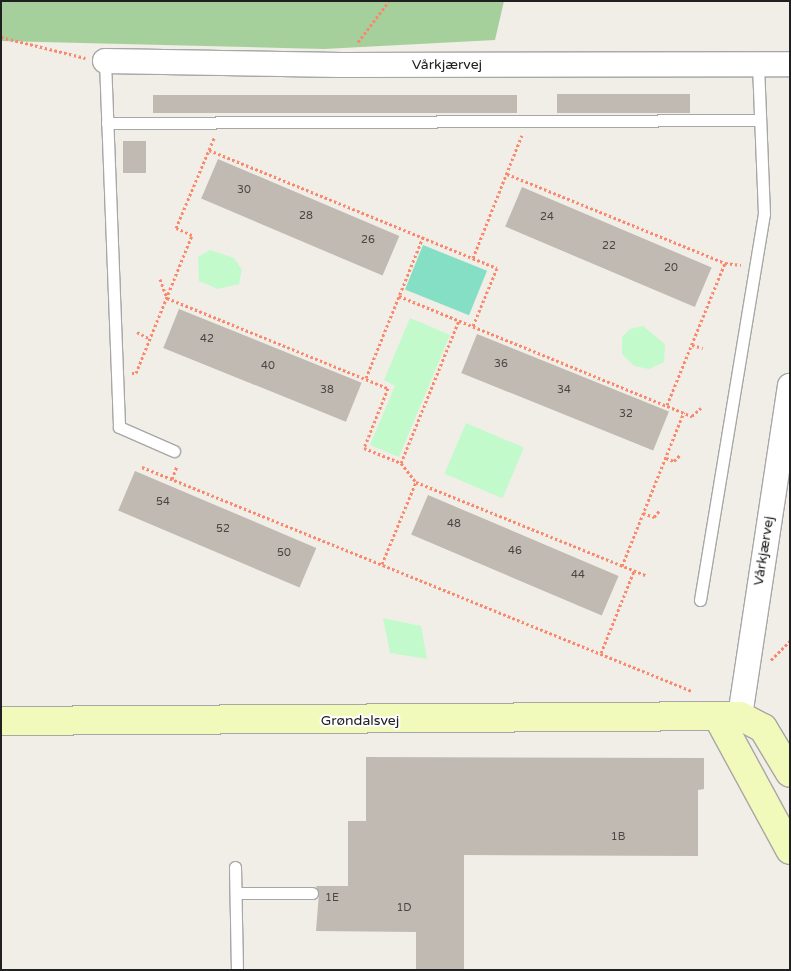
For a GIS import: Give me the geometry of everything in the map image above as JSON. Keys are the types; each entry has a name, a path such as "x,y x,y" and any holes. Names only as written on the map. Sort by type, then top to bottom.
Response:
{"street":[{"name":"Vårkjærvej","path":"105,61 340,65 790,64"},
{"name":"Vårkjærvej","path":"730,718 790,386"},
{"name":"Grøndalsvej","path":"1,721 730,718 763,728 790,773"},
{"path":"730,718 790,850"}],"lane":[{"path":"105,61 119,426 174,451"},
{"path":"700,600 758,267 764,214 758,63"},
{"path":"107,123 759,120"},
{"path":"235,867 237,970"},
{"path":"236,892 312,893"}],"path":[{"path":"340,65 390,1"},
{"path":"1,37 55,53 105,61"},
{"path":"473,258 528,121"},
{"path":"116,372 136,374 192,235 176,228 220,122"},
{"path":"209,150 497,268 473,326"},
{"path":"507,174 725,263 758,267"},
{"path":"366,378 423,237"},
{"path":"667,405 725,263"},
{"path":"160,279 167,298 388,388 364,448 401,463 416,482 647,576"},
{"path":"399,296 692,416 700,408"},
{"path":"401,463 459,320"},
{"path":"137,332 150,338"},
{"path":"692,345 703,348"},
{"path":"622,566 684,412"},
{"path":"666,458 674,461 680,455"},
{"path":"142,467 694,692"},
{"path":"382,564 416,482"},
{"path":"643,513 654,516 659,511"},
{"path":"601,653 634,571"},
{"path":"766,666 790,641"}],"green space":[{"path":"1,1 504,1 495,40 324,49 1,41"},
{"path":"423,245 487,271 469,315 405,290"},
{"path":"210,250 234,258 242,270 239,284 218,289 199,281 198,257"},
{"path":"410,318 450,335 399,457 370,445 395,386 384,380"},
{"path":"643,326 665,344 664,362 649,369 634,366 622,354 622,337 630,329"},
{"path":"466,423 524,448 503,498 445,474"},
{"path":"383,618 421,626 427,659 390,653"}],"building":[{"path":"557,94 690,94 690,113 557,113"},
{"path":"153,95 517,95 517,113 153,113"},
{"path":"123,141 146,141 146,173 123,173"},
{"path":"218,159 399,236 383,276 201,199"},
{"path":"522,187 712,267 695,307 505,227"},
{"path":"179,309 362,383 346,422 163,348"},
{"path":"477,334 669,412 653,450 461,373"},
{"path":"135,471 316,548 300,588 118,511"},
{"path":"428,495 619,576 602,615 411,535"},
{"path":"366,757 704,758 704,789 698,790 698,856 464,855 464,970 416,970 416,932 316,931 319,893 316,886 348,886 348,821 366,821"}]}
